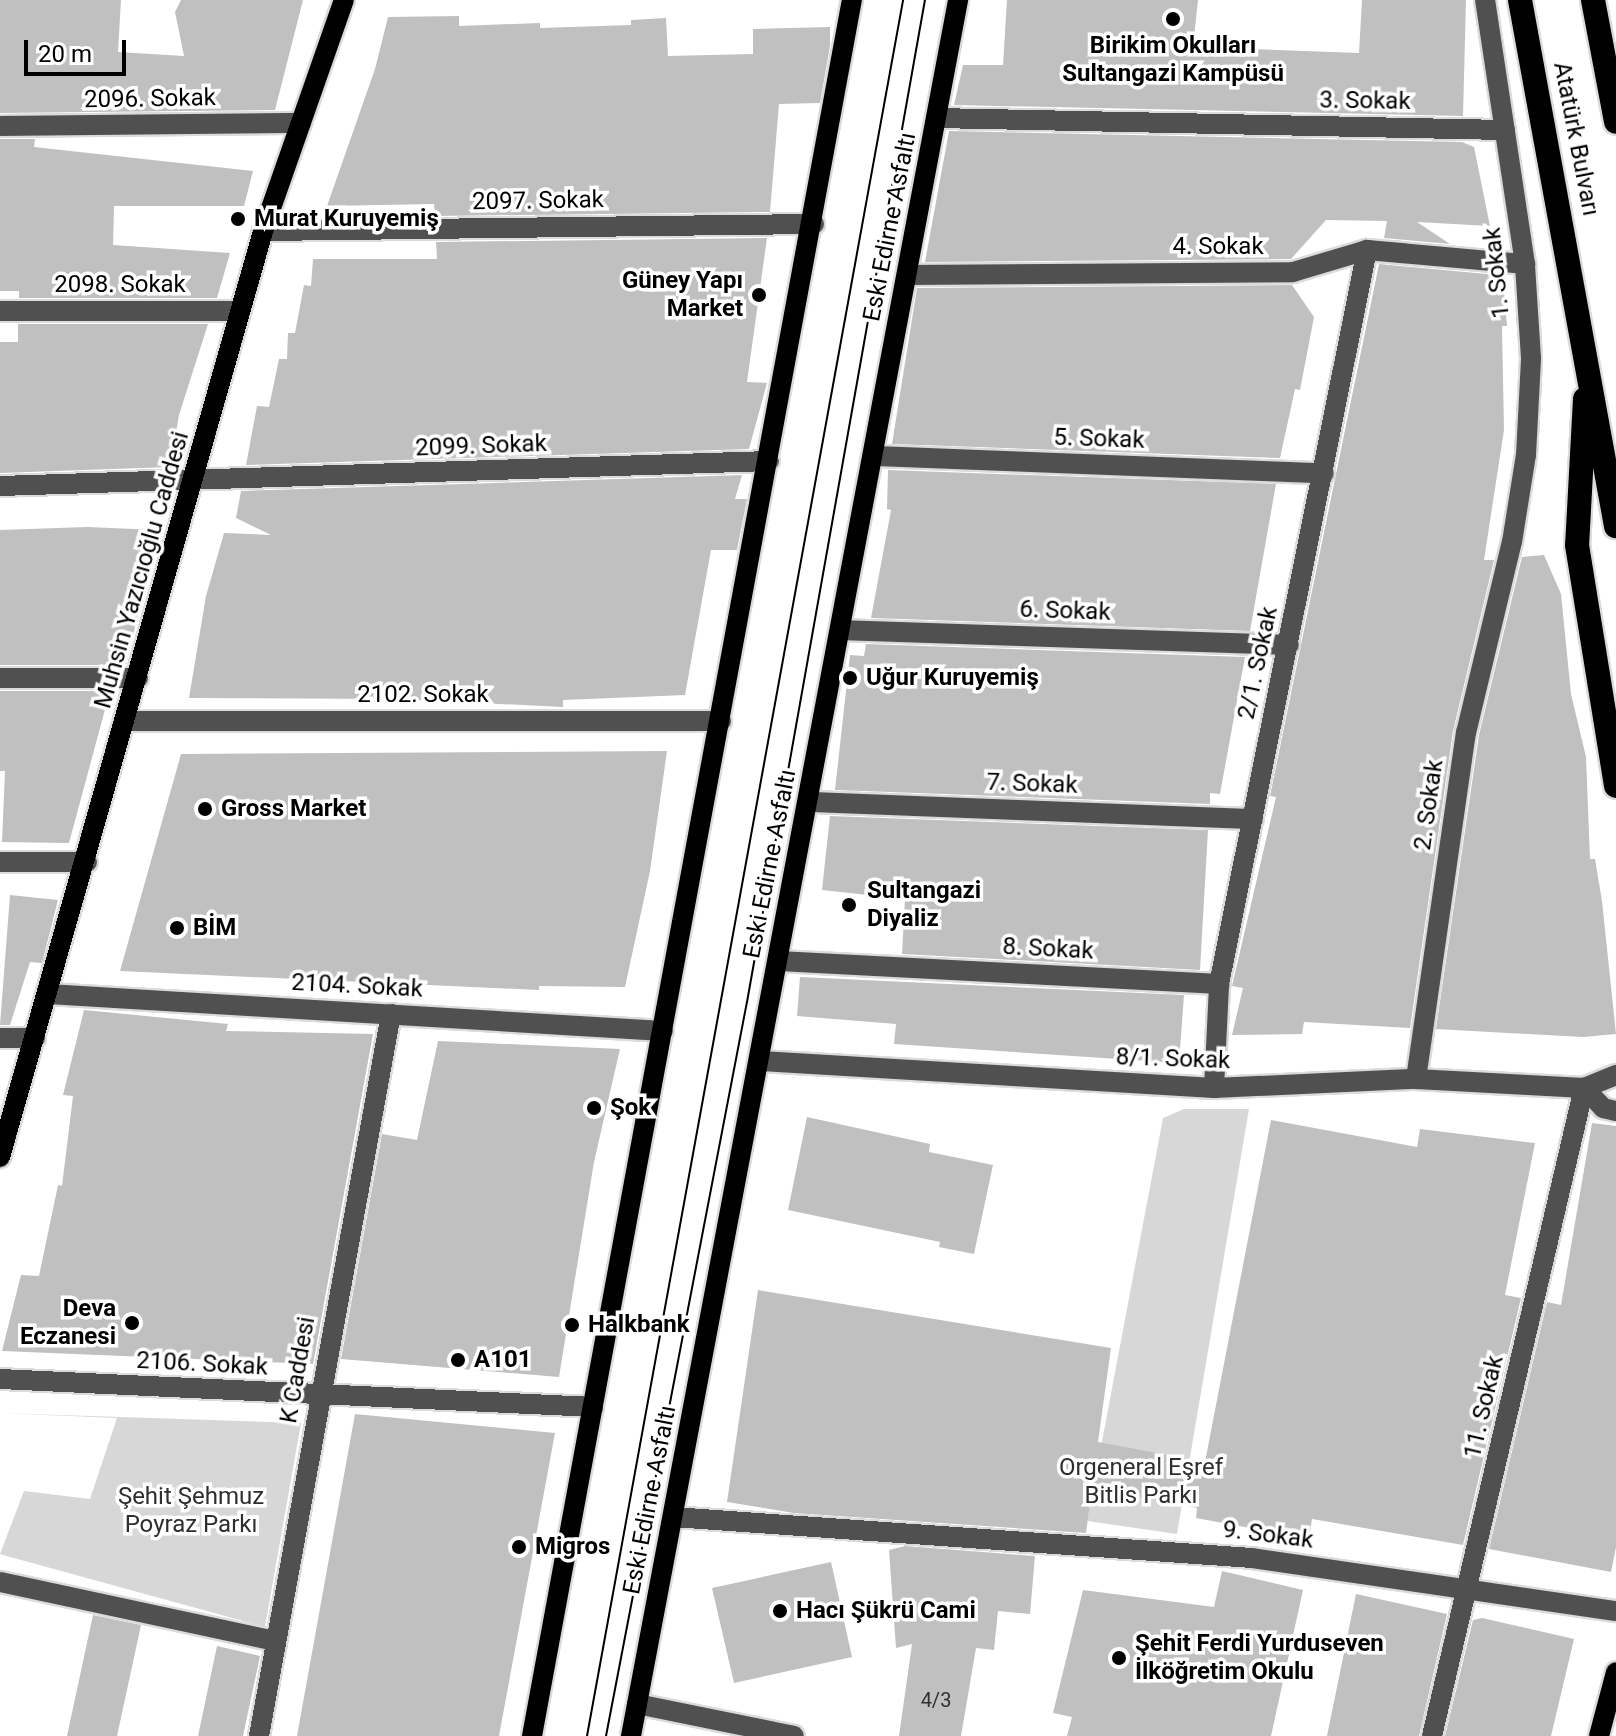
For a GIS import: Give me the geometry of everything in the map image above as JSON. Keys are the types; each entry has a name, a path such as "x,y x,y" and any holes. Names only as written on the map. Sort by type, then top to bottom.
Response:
{"highway":[{"name":"Atatürk Bulvarı","path":"1520,0 1616,526"},
{"name":"Atatürk Bulvarı","path":"1593,0 1616,122"},
{"path":"1588,365 1577,545 1616,786"}],"main road":[{"name":"Muhsin Yazıcıoğlu Caddesi","path":"0,1157 87,862 263,231 344,0"},
{"path":"532,1736 814,224 852,0"},
{"name":"Eski Edirne Asfaltı","path":"631,1736 761,1061 958,0"},
{"path":"1599,1736 1616,1672"}],"street":[{"name":"1. Sokak","path":"1485,0 1525,264 1530,386 1526,455 1512,542"},
{"name":"3. Sokak","path":"936,118 1505,130"},
{"name":"2096. Sokak","path":"0,126 301,123"},
{"name":"2097. Sokak","path":"263,231 814,224"},
{"name":"4. Sokak","path":"907,275 1293,272 1367,250 1525,264"},
{"name":"2/1. Sokak","path":"1214,1088 1219,984 1367,250"},
{"name":"2098. Sokak","path":"0,311 240,311"},
{"name":"5. Sokak","path":"873,456 1324,473"},
{"name":"2099. Sokak","path":"0,486 194,483 769,461"},
{"name":"2. Sokak","path":"1416,1079 1466,733 1512,542"},
{"name":"6. Sokak","path":"841,630 1289,645"},
{"path":"0,678 138,678"},
{"name":"2102. Sokak","path":"126,721 721,721"},
{"name":"7. Sokak","path":"809,802 1253,819"},
{"path":"0,862 87,862"},
{"name":"8. Sokak","path":"779,961 1219,984"},
{"name":"2104. Sokak","path":"48,994 663,1031"},
{"name":"K Caddesi","path":"259,1736 391,1014"},
{"path":"0,1038 35,1038"},
{"name":"8/1. Sokak","path":"761,1061 1214,1088 1416,1079 1584,1088 1616,1075"},
{"path":"1584,1088 1603,1108 1616,1111"},
{"name":"11. Sokak","path":"1432,1736 1469,1589 1584,1088"},
{"name":"2106. Sokak","path":"0,1379 319,1397 593,1407"},
{"name":"9. Sokak","path":"673,1517 1066,1547 1182,1551 1616,1611"},
{"path":"0,1582 276,1641"},
{"path":"637,1704 794,1736"}],"green space":[{"name":"Orgeneral Eşref Bitlis Parkı","path":"1184,1109 1249,1109 1177,1534 1087,1521 1163,1118"},
{"name":"Şehit Şehmuz Poyraz Parkı","path":"0,1413 301,1423 265,1627 0,1554 24,1491 90,1499 117,1418"}],"building":[{"path":"0,0 121,0 118,52 184,56 175,12 181,0 303,0 275,110 0,113"},
{"path":"1007,0 1198,0 1193,47 1359,53 1362,0 1466,0 1463,116 954,105 963,65 1003,65"},
{"path":"459,16 459,26 540,23 540,28 631,25 631,20 666,18 668,56 753,54 753,29 830,27 830,46 820,103 779,104 770,212 435,216 434,204 327,206 375,69 388,17"},
{"path":"949,131 1462,142 1474,147 1490,226 1417,222 1450,244 1384,238 1387,221 1326,220 1291,259 925,262"},
{"path":"0,139 35,139 34,147 253,171 244,206 114,206 113,245 230,253 217,298 19,298 19,291 0,291"},
{"path":"767,238 747,382 767,383 749,449 246,465 257,406 269,407 279,359 287,359 288,333 295,333 304,285 311,286 313,259 437,259 436,242"},
{"path":"1379,264 1497,275 1503,279 1507,326 1502,326 1504,430 1484,560 1494,560 1453,731 1410,1028 1304,1022 1302,1034 1232,1035 1243,988 1232,986 1276,797 1270,796"},
{"path":"1292,285 1314,317 1300,390 1295,389 1280,458 892,444 917,288"},
{"path":"18,324 208,324 179,415 170,467 0,473 0,342 18,342"},
{"path":"888,470 1276,484 1250,631 871,618 891,510 887,509"},
{"path":"742,475 735,499 747,499 737,550 711,550 685,695 563,700 563,707 396,699 189,698 206,596 224,533 271,535 236,518 241,491"},
{"path":"87,527 158,530 126,665 0,665 0,530"},
{"path":"1544,555 1561,594 1571,694 1586,757 1590,859 1595,859 1602,901 1616,1034 1583,1037 1436,1029 1479,735 1522,557"},
{"path":"866,644 1245,657 1220,794 1210,793 1210,804 835,790 850,655 864,656"},
{"path":"0,691 110,691 69,843 2,842 5,771 0,771"},
{"path":"667,751 650,871 625,987 539,986 539,990 120,971 181,754"},
{"path":"830,816 1208,830 1200,970 902,954 905,899 822,890"},
{"path":"10,895 58,900 42,963 30,962 10,1025 0,1025"},
{"path":"800,977 1184,995 1179,1063 894,1044 896,1024 797,1016"},
{"path":"84,1010 228,1024 226,1031 373,1034 313,1364 2,1351 21,1275 39,1276 58,1185 62,1186 73,1096 63,1095"},
{"path":"438,1041 620,1049 594,1162 559,1377 341,1359 382,1134 417,1140"},
{"path":"807,1117 930,1144 929,1152 993,1165 974,1254 939,1247 940,1242 788,1210"},
{"path":"1271,1120 1417,1147 1420,1129 1535,1143 1505,1295 1521,1298 1463,1545 1312,1519 1309,1539 1196,1518 1197,1508 1092,1488 1086,1533 794,1513 727,1502 758,1290 1111,1348 1098,1442 1205,1462"},
{"path":"1592,1123 1616,1126 1616,1547 1611,1572 1489,1549 1547,1302 1561,1305"},
{"path":"355,1414 555,1433 499,1736 297,1736"},
{"path":"905,1546 1035,1556 1030,1614 998,1611 994,1650 976,1648 961,1736 899,1736 912,1644 896,1648 889,1550"},
{"name":"Hacı Şükrü Cami","path":"831,1562 852,1657 734,1683 712,1588"},
{"path":"1222,1571 1303,1590 1271,1736 1067,1736 1072,1717 1053,1713 1083,1590 1214,1607"},
{"path":"1356,1594 1447,1614 1419,1736 1327,1736"},
{"path":"93,1615 141,1625 117,1736 67,1736"},
{"path":"1482,1618 1574,1639 1551,1736 1445,1736 1473,1620"},
{"path":"217,1646 260,1656 243,1736 198,1736"}],"tram line":[{"path":"587,1736 903,0"},
{"path":"606,1736 747,1002 925,0"}],"place":[{"name":"Birikim Okulları Sultangazi Kampüsü","path":"1173,19"},
{"name":"Murat Kuruyemiş","path":"238,219"},
{"name":"Güney Yapı Market","path":"759,295"},
{"name":"Uğur Kuruyemiş","path":"850,678"},
{"name":"Gross Market","path":"205,809"},
{"name":"Sultangazi Diyaliz","path":"849,905"},
{"name":"BİM","path":"177,928"},
{"name":"Şok","path":"594,1108"},
{"name":"Deva Eczanesi","path":"132,1323"},
{"name":"Halkbank","path":"572,1325"},
{"name":"A101","path":"458,1360"},
{"name":"Migros","path":"519,1547"},
{"name":"Hacı Şükrü Cami","path":"780,1611"},
{"name":"Şehit Ferdi Yurduseven İlköğretim Okulu","path":"1119,1658"}]}
